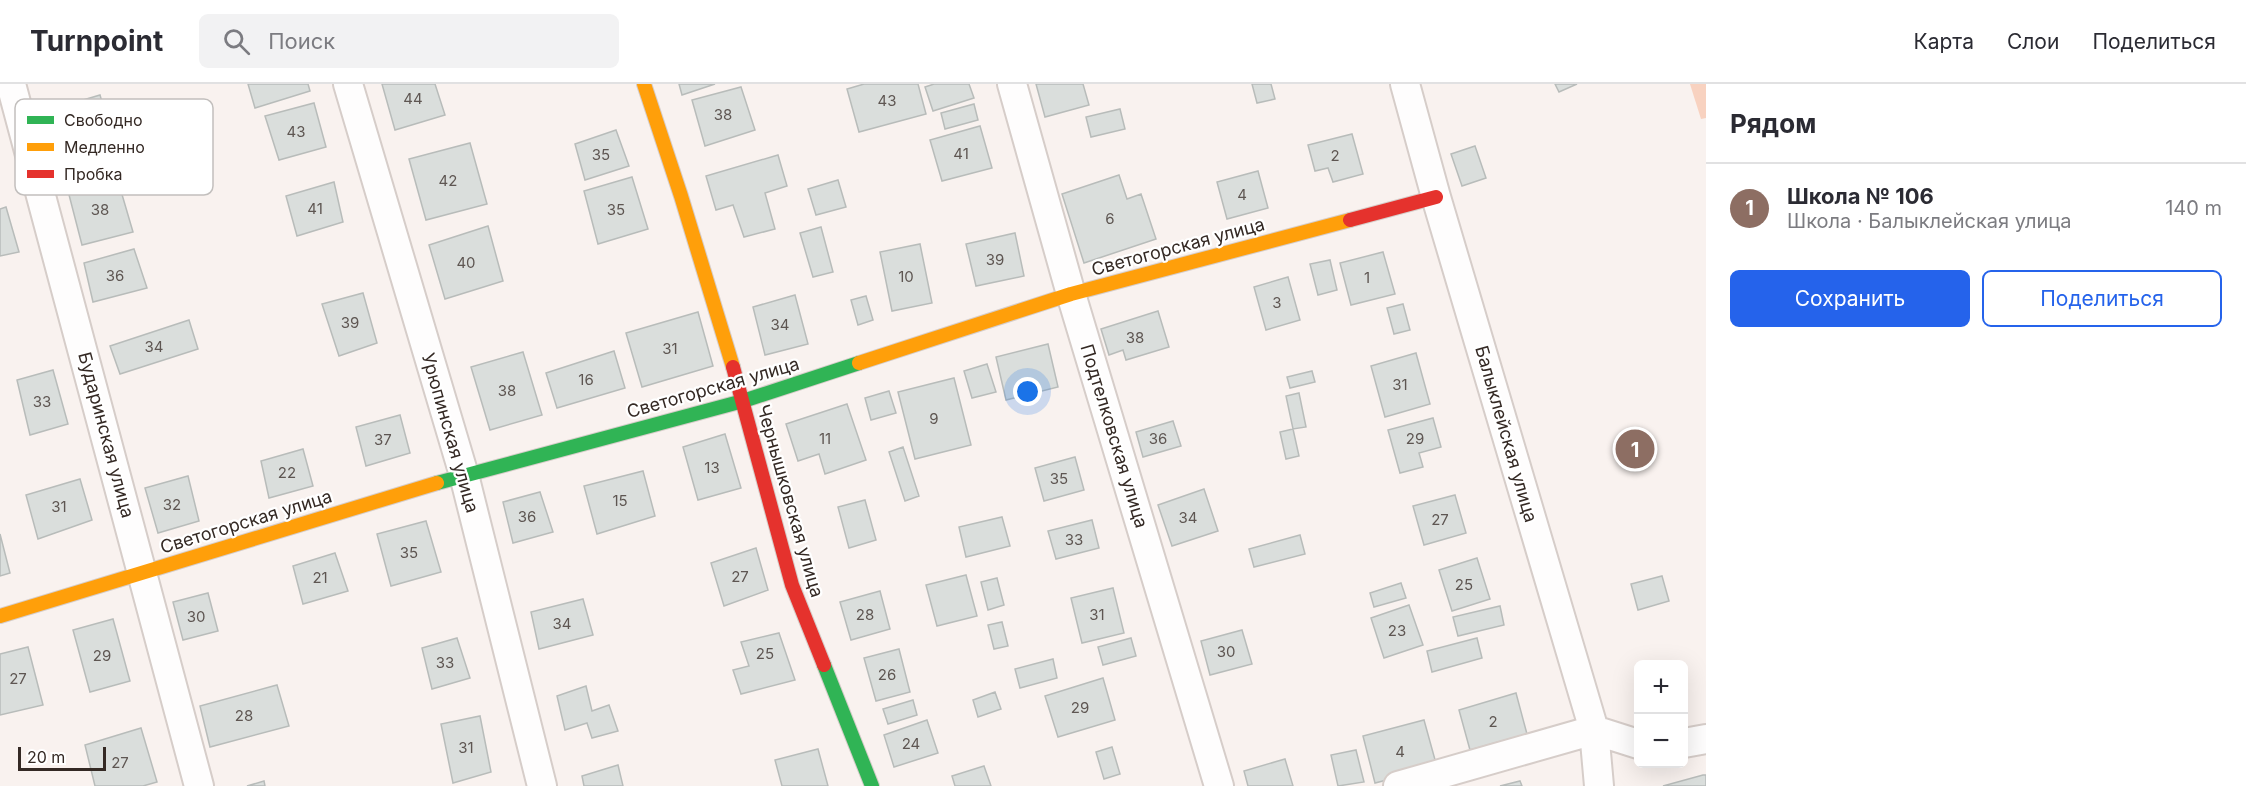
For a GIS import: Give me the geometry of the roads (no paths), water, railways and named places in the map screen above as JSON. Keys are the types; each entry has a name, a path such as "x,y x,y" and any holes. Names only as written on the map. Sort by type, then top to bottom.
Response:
{"street":[{"name":"Бударинская улица","path":"11,84 15,99"},
{"name":"Урюпинская улица","path":"348,84 464,475 542,786"},
{"name":"Чернышковская улица","path":"644,84 681,196 743,401 792,585 872,786"},
{"name":"Подтелковская улица","path":"1012,84 1071,294 1219,786"},
{"name":"Балыклейская улица","path":"1406,84 1436,197 1594,730 1599,786"},
{"name":"Бударинская улица","path":"41,195 199,786"},
{"name":"Светогорская улица","path":"0,616 464,475 743,401 1071,294 1436,197"},
{"path":"1398,786 1594,730 1634,743"},
{"path":"1688,742 1706,739"}],"place":[{"name":"Школа № 106","path":"1635,449"}]}
